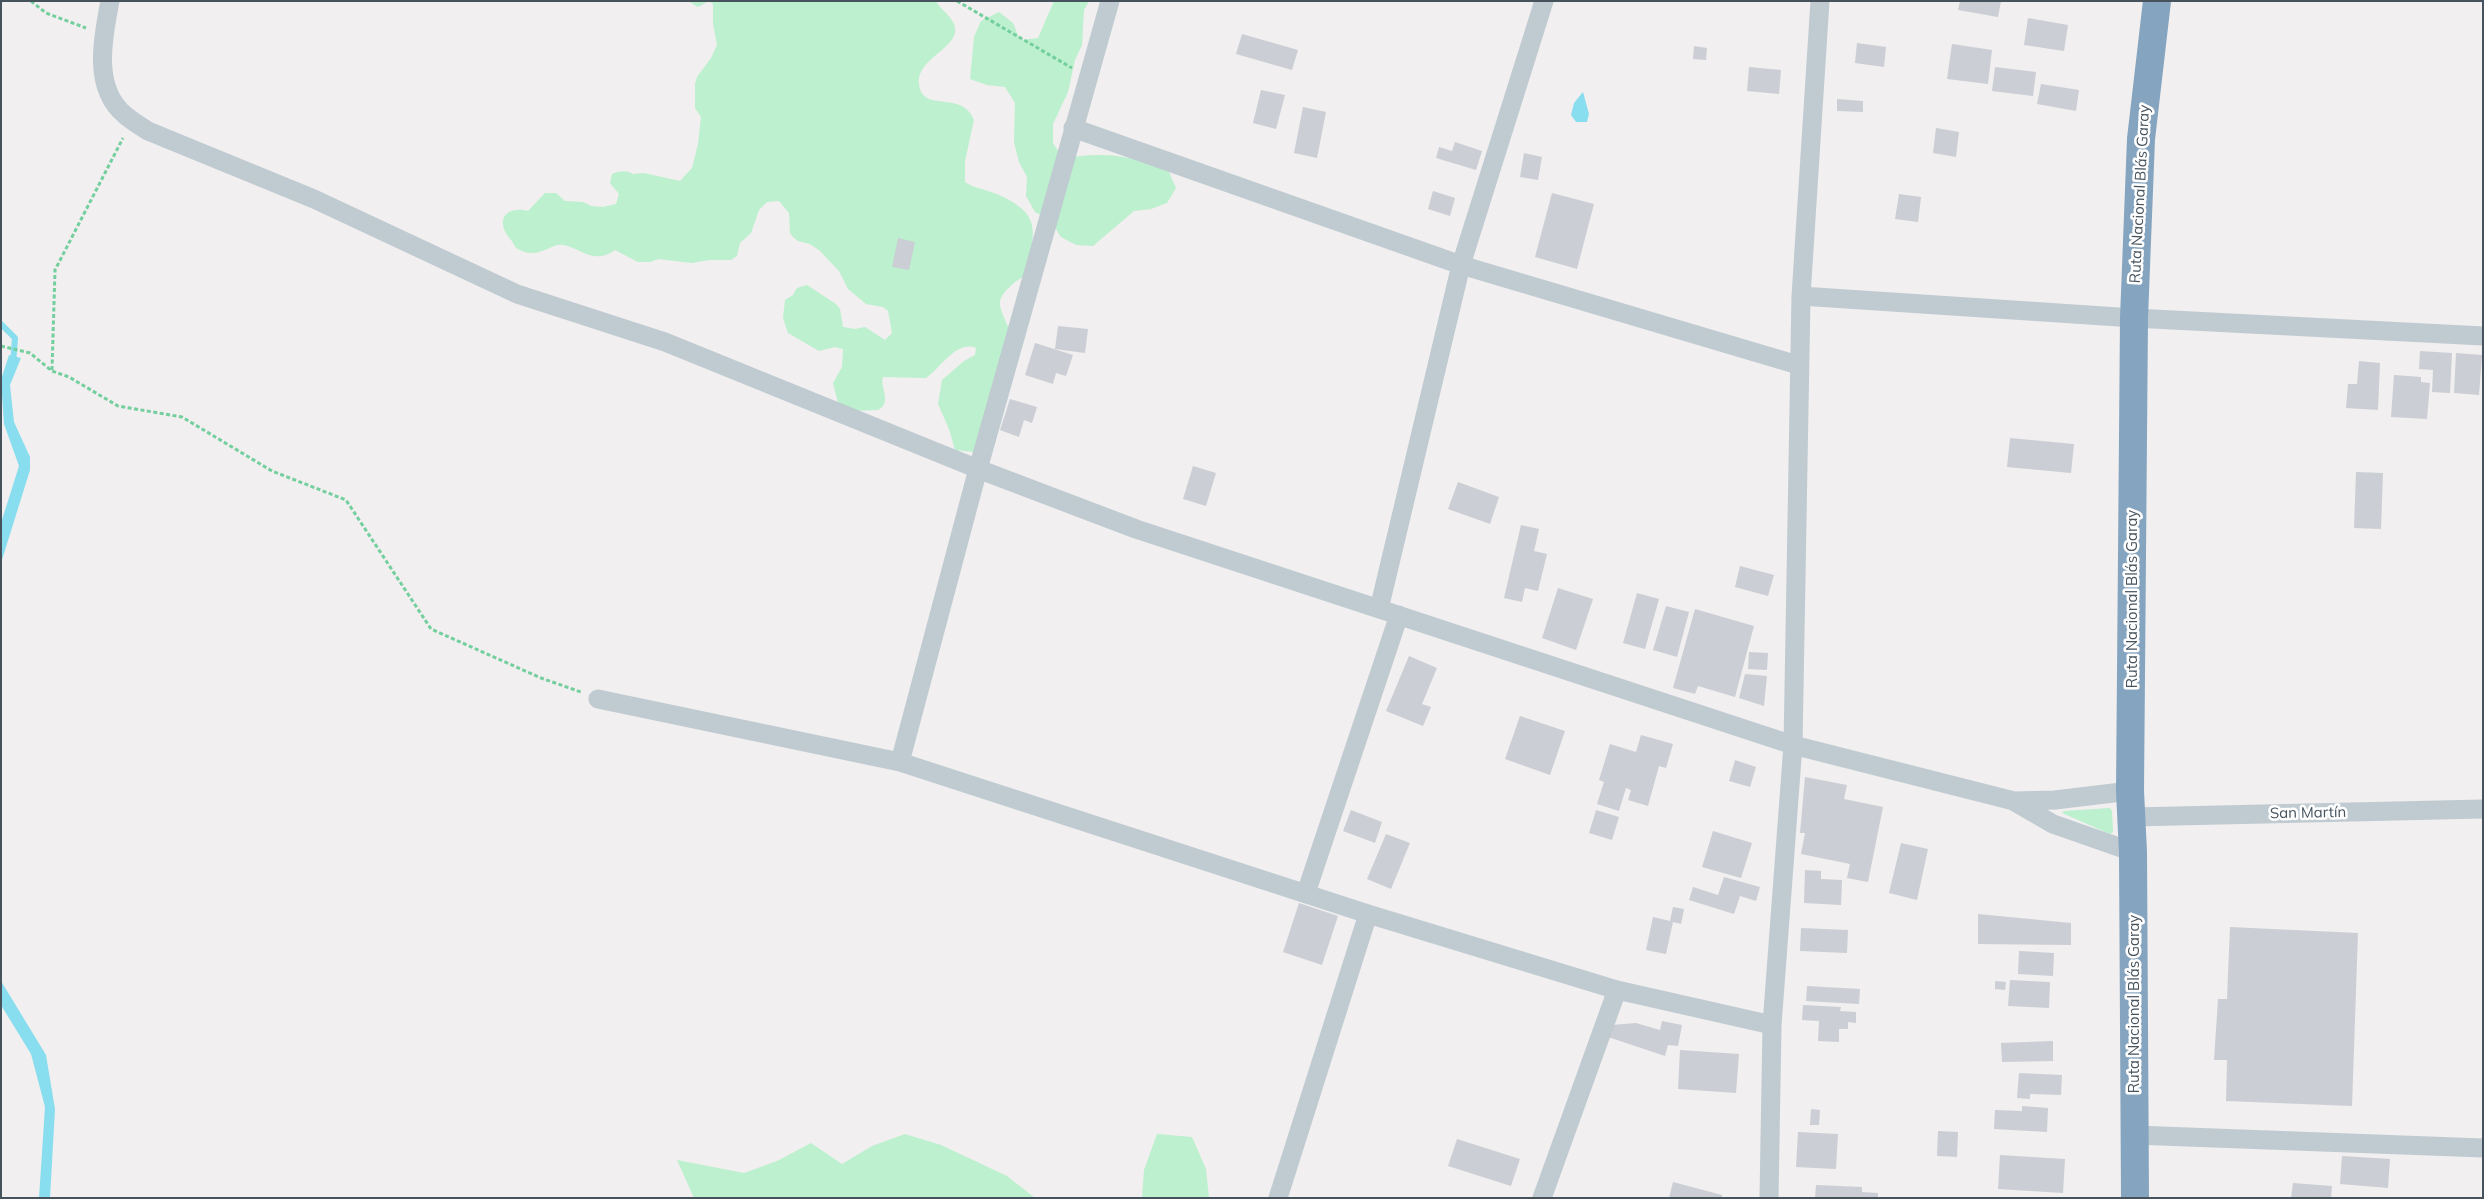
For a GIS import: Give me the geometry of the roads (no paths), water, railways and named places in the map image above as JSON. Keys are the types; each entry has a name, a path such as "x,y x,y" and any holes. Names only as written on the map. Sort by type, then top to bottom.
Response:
{"highway":[{"name":"Ruta Nacional Blás Garay","path":"2135,1198 2133,852 2131,804 2134,318 2141,139 2157,1"}],"street":[{"path":"110,1 103,34 102,66 107,90 123,114 148,131 314,199 517,294 665,342 978,469 1136,529 1793,746 2014,801 2053,824 2133,852"},
{"path":"900,762 978,469 1110,1"},
{"path":"1379,609 1461,265 1544,1"},
{"path":"1769,1198 1772,1025 1793,746 1798,366 1820,1"},
{"path":"1073,128 1461,265 1798,366"},
{"path":"1801,296 2134,318 2483,336"},
{"path":"1306,893 1399,615"},
{"path":"598,699 900,762 1368,914 1617,990 1772,1025"},
{"name":"San Martín","path":"2014,801 2055,800 2131,804 2483,809"},
{"path":"1278,1198 1368,914"},
{"path":"1542,1198 1617,990"},
{"path":"2134,1135 2483,1148"}],"water":[{"path":"1583,92 1589,114 1587,122 1576,122 1571,115 1574,103"},
{"path":"9,355 21,358 10,385 14,422 30,457 30,470 1,563 1,523 19,466 4,424 1,380"},
{"path":"1,981 46,1055 55,1109 50,1198 39,1198 45,1107 31,1054 1,1005"}],"waterway":[{"path":"1,324 15,338 13,364"}]}
